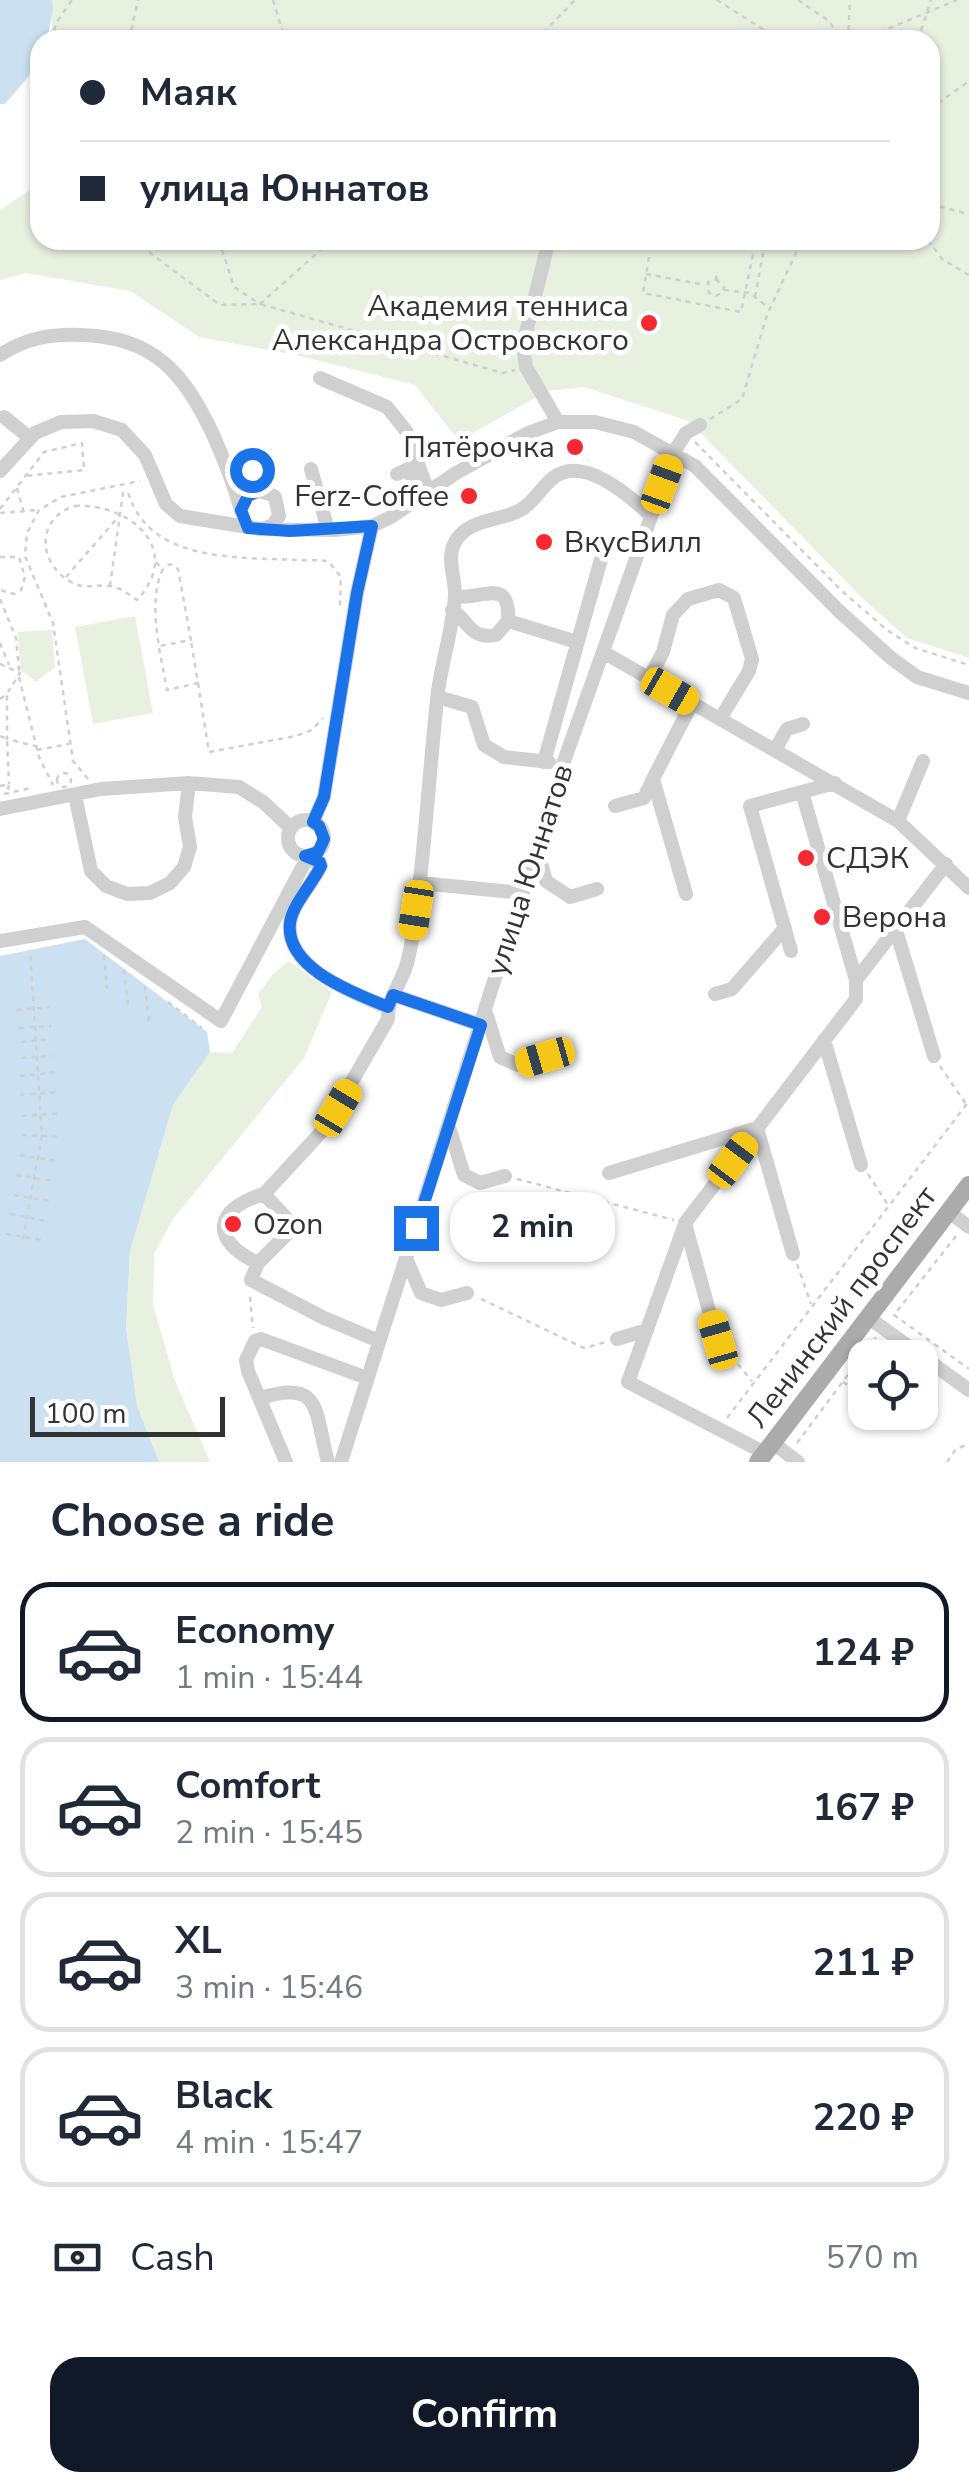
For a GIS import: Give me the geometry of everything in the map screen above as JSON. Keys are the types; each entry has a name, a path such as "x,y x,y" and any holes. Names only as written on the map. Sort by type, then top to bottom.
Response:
{"main road":[{"name":"Ленинский проспект","path":"766,1453 876,1323 969,1186"}],"street":[{"path":"547,250 523,345 526,368 558,422"},
{"path":"0,354 44,334 97,335 133,342 172,366 199,403 241,510 254,528"},
{"path":"0,470 30,438 60,422 93,421 122,430 144,455 166,504 180,516 254,528 328,530 372,526 392,517 414,484 419,458 407,432 387,407 320,378"},
{"path":"4,416 30,438"},
{"path":"414,484 558,422 595,422 634,432 695,466 839,612 891,658 917,677 969,693"},
{"name":"улица Юннатов","path":"341,1462 563,764 674,452 693,429"},
{"path":"311,469 328,530"},
{"path":"252,470 258,491"},
{"path":"258,1264 237,1253 225,1240 223,1228 227,1217 239,1205 264,1194 326,1128 388,1019 390,1001 407,964 420,884 438,698 454,603 450,554 460,534 480,522 531,505 560,473 582,473 622,487 651,516"},
{"path":"234,486 243,492 258,491 275,497 280,510 273,525 254,528"},
{"path":"241,510 248,496 258,491"},
{"path":"313,822 324,797 357,593 372,526"},
{"path":"544,762 603,552"},
{"path":"648,679 663,652 673,616 688,599 718,590 734,598 752,659 720,719"},
{"path":"491,592 498,594 507,604 508,621 496,635 482,636 470,631 454,603 491,592"},
{"path":"508,621 577,642"},
{"path":"603,652 898,821 969,888"},
{"path":"438,698 472,707 484,745 504,757 563,764"},
{"path":"615,806 644,798 692,703"},
{"path":"776,750 787,729 803,724"},
{"path":"898,821 923,761"},
{"path":"653,778 686,894"},
{"path":"0,810 71,793 190,783 239,787 292,828"},
{"path":"71,793 84,827 85,854 91,871 106,886 127,894 150,894 170,883 184,866 190,847 184,817 190,783"},
{"path":"791,950 750,806 835,783"},
{"path":"793,1458 766,1453 628,1382 685,1223 856,999 856,980 802,792"},
{"path":"0,941 86,928 220,1021 307,858 322,846 323,832 313,822 299,821 292,828 289,845 298,855 307,858 320,862 321,866 290,920 292,941 302,959 337,985 390,1001 483,1018 500,1057 518,1065 545,1057"},
{"path":"536,849 546,881 570,897 597,889"},
{"path":"856,980 946,864"},
{"path":"420,884 522,893"},
{"path":"896,927 934,1056"},
{"path":"715,994 732,989 785,928"},
{"path":"824,1040 861,1164"},
{"path":"449,1126 464,1175 480,1183 505,1176"},
{"path":"609,1173 757,1128"},
{"path":"757,1128 792,1254"},
{"path":"264,1194 288,1220 288,1232 258,1264 251,1280 379,1341"},
{"path":"949,1212 967,1226"},
{"path":"685,1223 718,1340"},
{"path":"406,1258 420,1293 440,1300 468,1292"},
{"path":"876,1323 969,1390"},
{"path":"617,1338 647,1330"},
{"path":"286,1462 246,1360 255,1341 261,1339 367,1378"},
{"path":"260,1398 287,1390 301,1391 311,1400 328,1462"}],"path":[{"path":"54,30 72,0"},
{"path":"130,30 138,0"},
{"path":"274,0 282,30"},
{"path":"546,30 574,0"},
{"path":"717,0 764,30"},
{"path":"798,0 829,21 835,30"},
{"path":"848,30 850,0"},
{"path":"921,30 931,0"},
{"path":"883,30 957,0"},
{"path":"940,101 969,81"},
{"path":"940,207 969,214"},
{"path":"146,250 220,306 260,304 503,373 526,368"},
{"path":"221,250 234,286 260,304"},
{"path":"260,304 321,250"},
{"path":"648,257 643,293 741,312 754,250"},
{"path":"755,297 766,250"},
{"path":"797,250 770,308 742,399 693,429 844,592 887,630 915,648 969,665"},
{"path":"935,250 942,259 969,275"},
{"path":"646,274 707,285 716,279 717,271"},
{"path":"716,279 724,290"},
{"path":"707,285 713,296 724,290"},
{"path":"724,290 755,297 770,308"},
{"path":"711,306 713,296"},
{"path":"0,511 17,487 26,476 50,448 82,443 84,470 26,476"},
{"path":"101,789 82,775 72,761 54,623 25,556 26,532 39,510 61,496 154,478"},
{"path":"17,487 23,511"},
{"path":"110,586 122,493 128,492 142,522 187,550 329,562 340,578 340,612"},
{"path":"75,506 120,514 146,532 154,562 152,577 137,600 110,586 76,585 56,572 46,551 45,534 52,519 75,506"},
{"path":"0,511 39,510"},
{"path":"65,578 120,514"},
{"path":"0,557 19,558 25,577 21,590 14,594 0,590"},
{"path":"154,562 163,568"},
{"path":"198,684 167,690 156,604 163,568 170,564 178,569 191,640 209,752 296,736 312,730 323,718"},
{"path":"0,598 16,638 19,677 37,748 61,793 71,793"},
{"path":"159,646 191,640"},
{"path":"0,643 9,666"},
{"path":"1,662 19,671"},
{"path":"0,700 19,677"},
{"path":"7,694 8,792"},
{"path":"0,736 37,748 70,744"},
{"path":"0,775 8,776"},
{"path":"0,786 9,784"},
{"path":"94,946 114,961"},
{"path":"24,1239 42,1135 30,950"},
{"path":"104,954 108,989"},
{"path":"128,1005 124,968 134,976"},
{"path":"149,1022 144,984 202,1028"},
{"path":"17,1010 50,1007"},
{"path":"19,1028 51,1026"},
{"path":"21,1042 51,1039"},
{"path":"21,1058 52,1056"},
{"path":"718,1429 968,1102 934,1056"},
{"path":"20,1076 57,1072"},
{"path":"20,1095 58,1092"},
{"path":"22,1116 60,1112"},
{"path":"22,1135 62,1136"},
{"path":"20,1154 56,1161"},
{"path":"861,1164 888,1206"},
{"path":"16,1174 53,1181"},
{"path":"505,1176 685,1223"},
{"path":"14,1195 49,1201"},
{"path":"10,1214 46,1221"},
{"path":"967,1226 894,1315 969,1369"},
{"path":"6,1234 43,1240"},
{"path":"792,1254 812,1306"},
{"path":"251,1280 249,1310 255,1341"},
{"path":"468,1292 584,1348 617,1338"},
{"path":"793,1458 876,1323"},
{"path":"718,1340 754,1382"},
{"path":"843,1382 848,1386"},
{"path":"947,1462 956,1449 969,1444"}],"green space":[{"path":"52,0 969,0 969,658 907,638 861,597 689,421 584,387 547,391 459,441 415,385 300,356 199,337 130,291 26,273 0,280 0,210 30,190 30,250 940,250 940,30 52,30"},
{"path":"135,616 153,713 93,724 75,627"},
{"path":"52,630 55,667 36,682 20,669 18,632"},
{"path":"289,961 332,992 304,1058 173,1219 154,1254 153,1305 175,1381 210,1462 159,1462 137,1405 126,1328 130,1251 173,1105 210,1052 232,1053 262,1007 258,994"}],"water":[{"path":"0,0 52,0 49,30 30,30 30,75 5,104 0,104"},
{"path":"85,939 207,1032 210,1052 173,1105 130,1251 126,1328 137,1405 159,1462 0,1462 0,956"}],"place":[{"name":"Академия тенниса Александра Островского","path":"649,323"},
{"name":"Пятёрочка","path":"575,447"},
{"name":"Ferz-Coffee","path":"469,496"},
{"name":"ВкусВилл","path":"544,542"},
{"name":"СДЭК","path":"806,858"},
{"name":"Верона","path":"822,917"},
{"name":"Ozon","path":"233,1224"}],"route":[{"path":"252,470 258,491 248,496 241,510 248,528 290,531 372,526 357,593 324,797 313,822 324,839 318,852 305,856 321,866 290,920 292,941 302,959 337,985 388,1007 393,995 481,1025 416,1228"}]}
